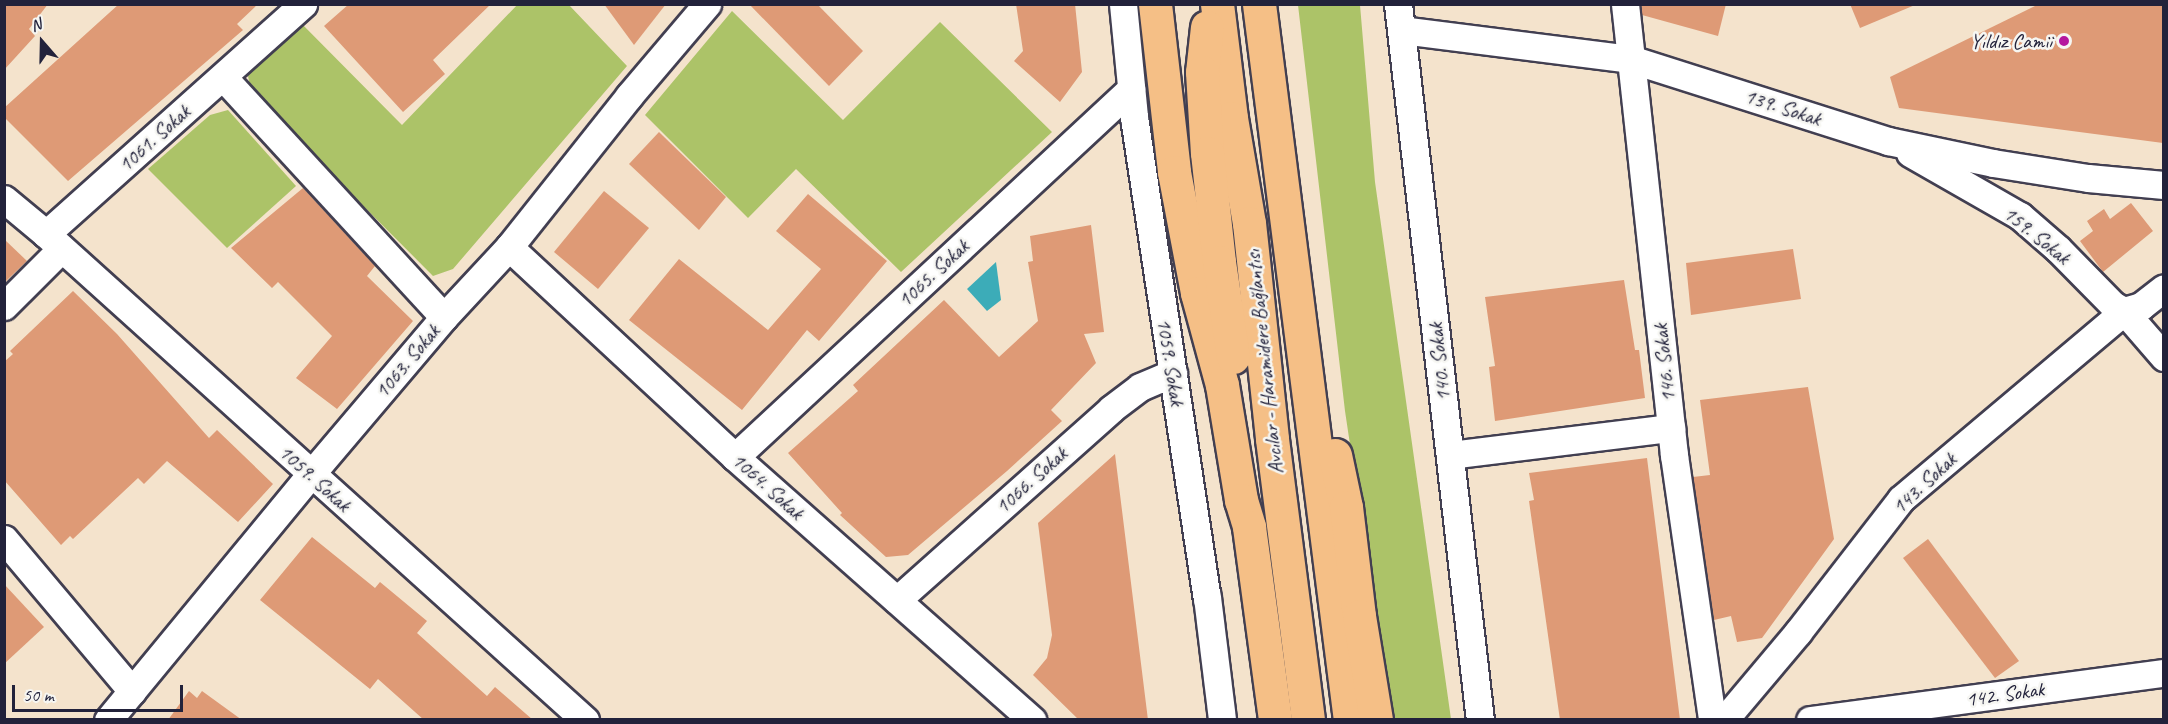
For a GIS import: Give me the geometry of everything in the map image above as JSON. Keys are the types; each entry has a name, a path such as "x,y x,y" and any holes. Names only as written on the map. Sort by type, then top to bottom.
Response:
{"highway":[{"path":"1155,4 1174,172 1197,293 1222,385 1241,500 1249,527 1275,720"},
{"path":"1211,4 1202,72 1207,153 1250,494 1249,527"},
{"name":"Avcılar - Haramidere Bağlantısı","path":"1217,4 1231,118 1249,223 1272,439 1308,720"},
{"name":"Avcılar - Haramidere Bağlantısı","path":"1259,4 1350,720"},
{"path":"1306,378 1323,412 1346,507 1359,616 1376,720"}],"street":[{"name":"1061. Sokak","path":"4,306 54,241 223,76 303,4"},
{"name":"1063. Sokak","path":"108,720 444,317 509,247 629,96 707,4"},
{"name":"1059. Sokak","path":"1123,4 1131,89 1207,597 1222,720"},
{"name":"146. Sokak","path":"1625,4 1671,428 1712,720"},
{"name":"139. Sokak","path":"1400,17 1630,59 1888,141 1993,163 2088,178 2163,185"},
{"name":"140. Sokak","path":"1400,17 1480,720"},
{"path":"223,76 444,317"},
{"name":"1065. Sokak","path":"735,457 1131,89"},
{"name":"159. Sokak","path":"1888,141 2020,216 2058,249 2113,305 2124,311 2163,357"},
{"path":"1985,196 1979,189 1979,178 1984,169 1993,163"},
{"path":"4,199 54,241"},
{"name":"1059. Sokak","path":"54,241 585,720"},
{"name":"1064. Sokak","path":"509,247 735,457 1032,720"},
{"name":"143. Sokak","path":"1724,720 1798,632 1902,499 2124,311 2140,306 2163,288"},
{"name":"1066. Sokak","path":"897,600 1111,409 1140,387 1173,373"},
{"path":"1450,455 1671,428"},
{"path":"4,539 132,691"},
{"name":"142. Sokak","path":"1810,720 2163,673"}],"green space":[{"path":"518,4 569,5 627,66 453,269 433,276 251,93 247,70 297,19 402,125"},
{"path":"1298,5 1360,5 1375,182 1451,719 1391,719 1345,411"},
{"path":"732,11 843,120 940,22 1052,132 901,272 796,169 748,218 645,115"},
{"path":"228,110 296,186 227,248 148,169 210,115"}],"water":[{"path":"996,262 1001,300 987,311 967,289"}],"building":[{"path":"4,4 48,4 29,29 35,36 4,70"},
{"path":"119,4 258,4 237,24 243,30 68,181 4,117 4,108"},
{"path":"349,4 491,4 433,60 445,74 403,112 324,26"},
{"path":"604,4 666,4 634,45"},
{"path":"749,4 817,4 863,51 829,86"},
{"path":"1016,4 1075,4 1082,72 1060,102 1014,61 1023,51"},
{"path":"1641,4 1726,4 1718,36 1642,15"},
{"path":"1850,4 1915,4 1915,5 1860,28"},
{"name":"Yıldız Camii","path":"2039,4 2163,4 2163,143 1899,108 1890,77"},
{"path":"659,132 726,197 699,230 629,164"},
{"path":"303,188 375,266 367,276 413,321 337,409 296,378 332,336 278,282 272,288 231,248"},
{"path":"604,191 649,228 598,289 554,252"},
{"path":"808,194 887,261 819,341 807,330 742,410 629,320 679,259 768,330 821,269 776,231"},
{"path":"2131,203 2153,231 2103,272 2080,241 2093,231 2087,221 2104,209 2110,219"},
{"path":"1091,225 1104,332 1084,334 1096,363 1051,410 1062,421 908,555 886,557 840,515 842,513 788,453 858,391 853,385 944,300 999,357 1038,321 1028,262 1033,261 1030,236"},
{"path":"4,239 27,261 4,283"},
{"path":"1793,249 1801,299 1691,315 1686,263"},
{"path":"1624,280 1635,350 1639,350 1645,398 1495,421 1489,367 1495,366 1485,297"},
{"path":"73,291 117,334 209,438 217,430 273,484 238,522 167,461 144,484 138,478 73,539 70,536 61,545 4,480 4,362 13,354 10,351"},
{"path":"1808,387 1834,539 1762,638 1737,642 1731,616 1714,620 1693,477 1710,475 1700,400"},
{"path":"1115,454 1148,720 1079,720 1033,675 1047,658 1052,635 1038,523"},
{"path":"1647,458 1680,720 1560,720 1529,501 1534,500 1529,473"},
{"path":"312,537 375,588 380,582 427,621 417,633 487,696 495,687 533,720 424,720 378,679 370,689 260,600"},
{"path":"1928,539 2019,661 1995,678 1903,558"},
{"path":"4,584 44,627 4,664"},
{"path":"189,691 197,698 202,691 242,720 168,720"}],"place":[{"name":"Yıldız Camii","path":"2064,41"}]}
